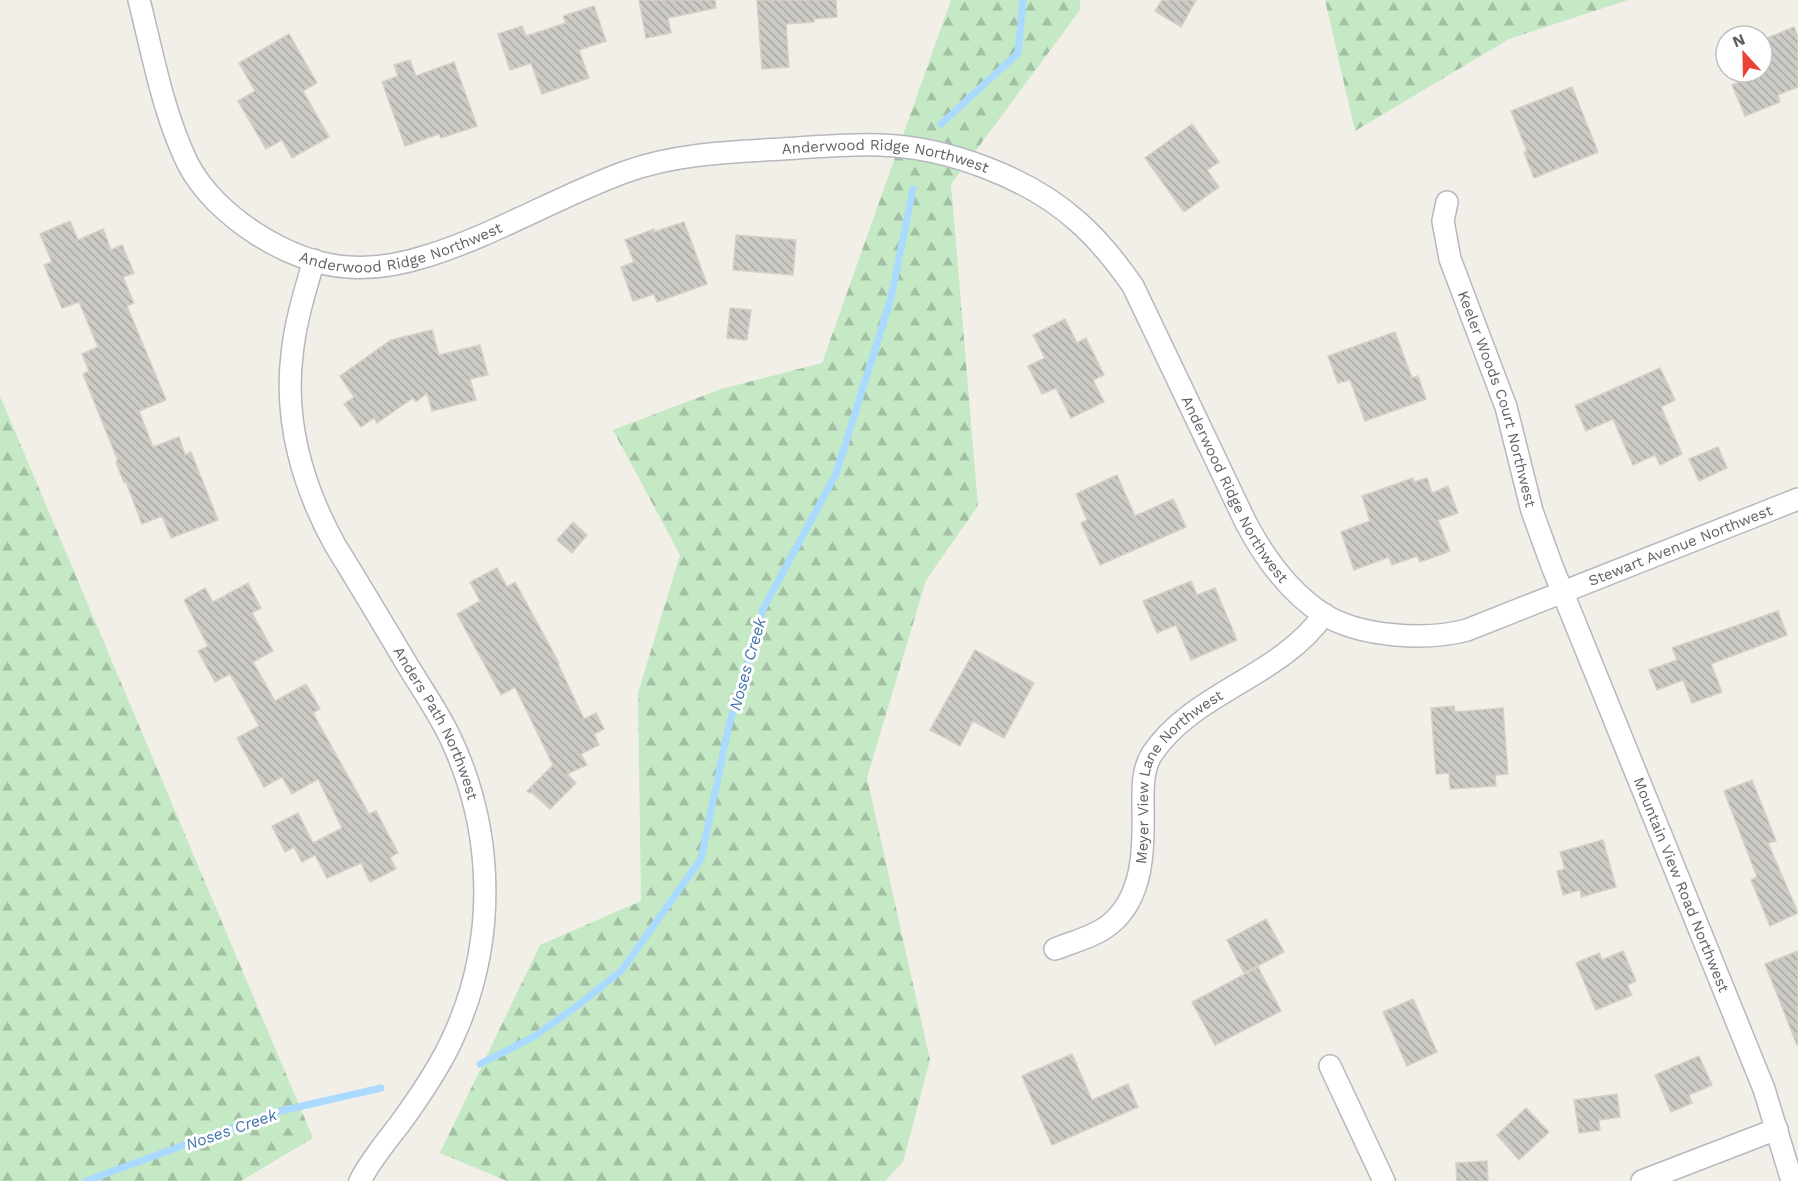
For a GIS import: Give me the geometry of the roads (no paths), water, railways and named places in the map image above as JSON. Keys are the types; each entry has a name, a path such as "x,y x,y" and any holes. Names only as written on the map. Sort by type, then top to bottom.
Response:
{"street":[{"name":"Anderwood Ridge Northwest","path":"140,0 171,122 183,153 199,182 232,216 258,235 299,255 348,267 412,260 455,246 626,172 700,154 883,145 927,151 973,164 1024,186 1053,202 1079,222 1117,263 1140,300 1263,554 1294,589 1324,614 1355,626 1387,633 1402,636 1434,636 1475,628 1563,592"},
{"name":"Keeler Woods Court Northwest","path":"1447,202 1443,221 1450,259 1506,407 1532,511 1563,592"},
{"name":"Anders Path Northwest","path":"314,260 291,356 292,420 303,473 328,532 438,714 452,743 473,799 485,871 484,925 475,981 463,1014 441,1062 360,1181"},
{"name":"Stewart Avenue Northwest","path":"1563,592 1798,499"},
{"name":"Mountain View Road Northwest","path":"1563,592 1764,1089 1792,1181"},
{"name":"Meyer View Lane Northwest","path":"1055,949 1096,933 1109,925 1129,903 1142,856 1143,784 1146,769 1151,756 1162,741 1193,712 1276,660 1307,634 1324,614"},
{"path":"1330,1066 1384,1181"},
{"path":"1642,1181 1777,1129"}],"waterway":[{"name":"Noses Creek","path":"941,124 1018,53 1023,0"},
{"name":"Noses Creek","path":"480,1064 535,1036 622,970 701,859 729,725 763,609 836,474 891,298 913,189"},
{"name":"Noses Creek","path":"86,1181 272,1113 381,1088"}]}
